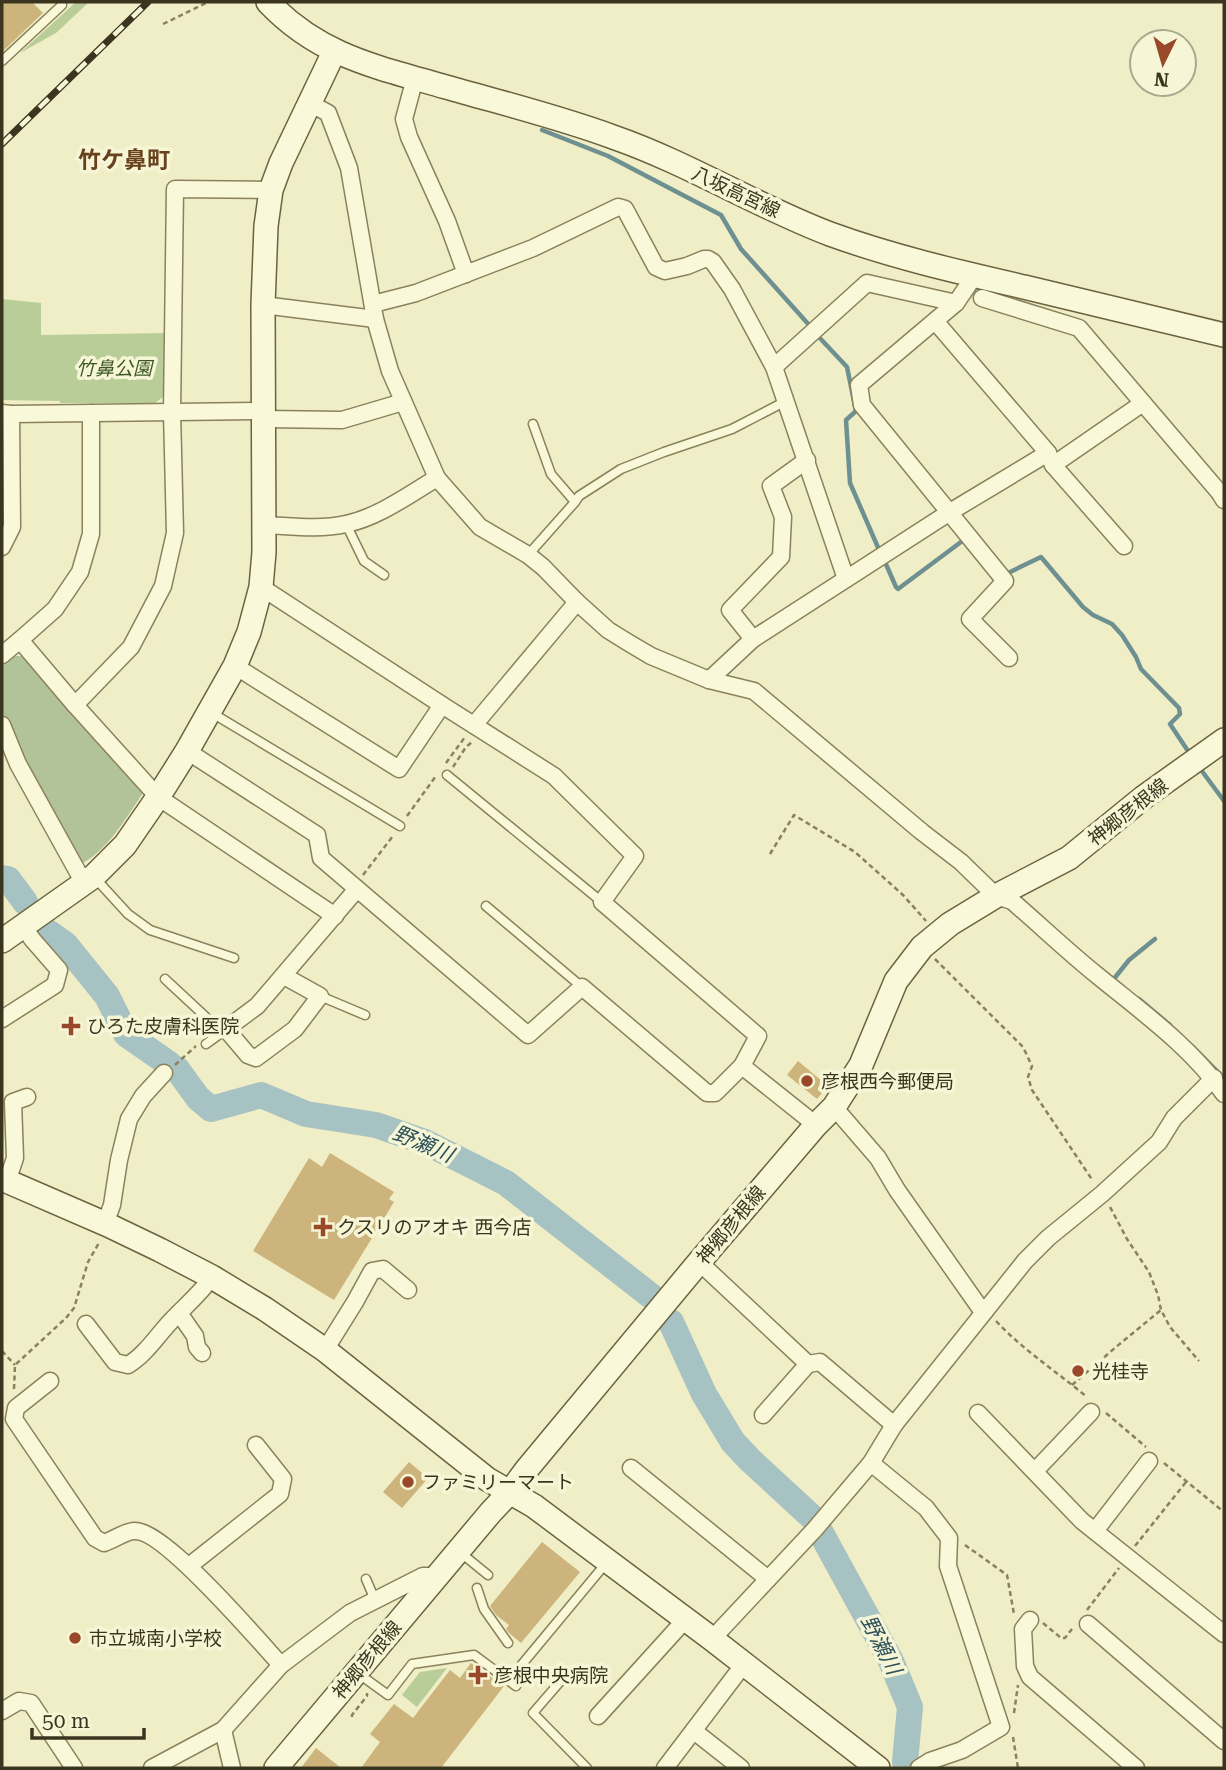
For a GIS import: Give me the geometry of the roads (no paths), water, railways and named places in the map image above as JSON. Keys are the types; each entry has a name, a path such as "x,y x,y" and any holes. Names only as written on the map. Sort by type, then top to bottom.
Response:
{"main road":[{"name":"八坂高宮線","path":"268,2 303,33 334,52 369,65 614,137 830,234 891,254 1224,335"},
{"path":"2,941 90,880 125,845 187,751 236,666 249,632 261,587 265,525 263,305 266,226 271,190 281,163 334,52"},
{"name":"神郷彦根線","path":"276,1768 362,1683 461,1545 510,1492 699,1262 834,1107 861,1065 896,981 929,941 950,924 996,896 1069,858 1144,797 1224,740"},
{"path":"4,1181 212,1277 265,1309 325,1350 464,1469 534,1506 878,1768"}],"street":[{"path":"415,78 404,119 447,220 466,274"},
{"path":"309,103 328,113 349,168 374,311 390,371 437,478 480,527 528,555 577,603 629,643 651,656 709,680 754,691 961,862 996,896 1012,901 1125,997 1185,1049 1214,1079 1224,1094"},
{"path":"75,705 131,646 163,586 175,533 172,412 175,189 271,190"},
{"path":"263,305 374,311 533,248 618,207 625,209 656,267 664,271 708,259 732,289 774,367 846,579"},
{"path":"975,275 956,303 859,385 862,405 1005,581 970,620 1009,658"},
{"path":"774,367 867,283 956,303"},
{"path":"982,298 1079,328 1223,494"},
{"path":"935,321 1124,546"},
{"path":"2,547 12,527 7,479 6,414 172,412 342,420 403,402"},
{"path":"709,680 753,639 950,512 1051,459 1143,403"},
{"path":"2,655 55,610 80,572 91,534 91,413"},
{"path":"753,639 730,610 781,557 783,517 771,486 807,460"},
{"path":"265,525 317,528 346,524 377,514 437,478"},
{"path":"187,751 317,835 321,858 528,1035 582,987 707,1093 715,1093 742,1066 758,1036 602,902 635,856 554,776 261,587"},
{"path":"479,727 577,603"},
{"path":"20,640 158,797 335,916"},
{"path":"236,666 399,769 442,705"},
{"path":"2,726 18,764 90,880"},
{"path":"284,976 320,996 295,1029 256,1058 248,1055 224,1031 257,1006 356,888"},
{"path":"2,1019 55,985 59,970 24,927"},
{"path":"742,1066 816,1125"},
{"path":"104,1229 129,1119 143,1096 164,1073"},
{"path":"712,1639 816,1529 871,1463 894,1425 1026,1261 1159,1142 1174,1118 1214,1079"},
{"path":"4,1181 15,1158 13,1102 27,1097"},
{"path":"834,1107 878,1158 897,1190 980,1308 985,1311"},
{"path":"699,1262 808,1364"},
{"path":"325,1350 372,1271 383,1269 408,1290"},
{"path":"86,1324 115,1362 128,1365 202,1292 212,1277"},
{"path":"179,1313 195,1336 197,1347 202,1353"},
{"path":"763,1415 808,1364 820,1362 894,1425"},
{"path":"50,1381 16,1408 14,1419 95,1538 104,1543 134,1531 142,1532 169,1548 281,1665"},
{"path":"1035,1471 1091,1412"},
{"path":"978,1413 1082,1521 1224,1634"},
{"path":"189,1566 281,1494 283,1479 256,1445"},
{"path":"1095,1531 1149,1461"},
{"path":"871,1463 926,1508 949,1538 947,1566 1001,1727 962,1750 930,1761 919,1768"},
{"path":"631,1468 768,1579"},
{"path":"152,1768 223,1730 281,1665 349,1610 423,1576 438,1576"},
{"path":"598,1716 685,1620"},
{"path":"1026,1624 1025,1665 1030,1677 1136,1768"},
{"path":"1081,1624 1224,1741"},
{"path":"665,1768 744,1664"},
{"path":"2,1711 19,1700 31,1703 66,1766"},
{"path":"223,1730 232,1768"},
{"path":"694,1731 741,1768"}],"lane":[{"path":"2,61 62,5"},
{"path":"528,555 579,496 621,469 733,429 786,401"},
{"path":"533,424 551,474 575,502"},
{"path":"346,524 364,561 384,575"},
{"path":"210,711 400,826"},
{"path":"447,775 602,902"},
{"path":"90,880 150,930 234,958"},
{"path":"486,906 582,987"},
{"path":"165,979 224,1031 206,1044"},
{"path":"320,996 365,1015"},
{"path":"461,1545 488,1575"},
{"path":"362,1683 387,1695 412,1664 474,1656 513,1683 607,1562"},
{"path":"366,1579 375,1600"},
{"path":"477,1588 484,1609 508,1643"},
{"path":"565,1676 533,1713 587,1768"}],"waterway":[{"path":"542,130 608,156 721,215 741,249 810,326"},
{"path":"817,335 847,367 856,411 846,420 850,483 880,552"},
{"path":"885,562 898,589 965,539"},
{"path":"1008,573 1041,557 1083,607 1112,624 1122,635 1141,669 1179,708 1180,714 1170,724 1190,754"},
{"path":"1199,767 1224,801"},
{"name":"野瀬川","path":"2,878 8,879 25,902"},
{"name":"野瀬川","path":"48,932 65,944 107,996 126,1034 169,1064"},
{"path":"1115,982 1113,980 1129,960 1155,939"},
{"path":"1139,999 1170,1025"},
{"path":"1194,1048 1224,1078"},
{"name":"野瀬川","path":"177,1069 198,1098 211,1109 261,1095 306,1114 376,1125 425,1142 506,1183 651,1296"},
{"name":"野瀬川","path":"671,1322 704,1394 733,1442 814,1519"},
{"name":"野瀬川","path":"821,1533 891,1661 910,1707 906,1765"}],"railway":[{"path":"2,144 148,2"}],"place":[{"name":"ひろた皮膚科医院","path":"71,1026"},
{"name":"彦根西今郵便局","path":"807,1081"},
{"name":"クスリのアオキ 西今店","path":"323,1227"},
{"name":"光桂寺","path":"1078,1371"},
{"name":"ファミリーマート","path":"408,1482"},
{"name":"市立城南小学校","path":"75,1638"},
{"name":"彦根中央病院","path":"478,1675"}],"district":[{"name":"竹ケ鼻町","path":"124,160"}],"park label":[{"name":"竹鼻公園","path":"114,368"}]}
